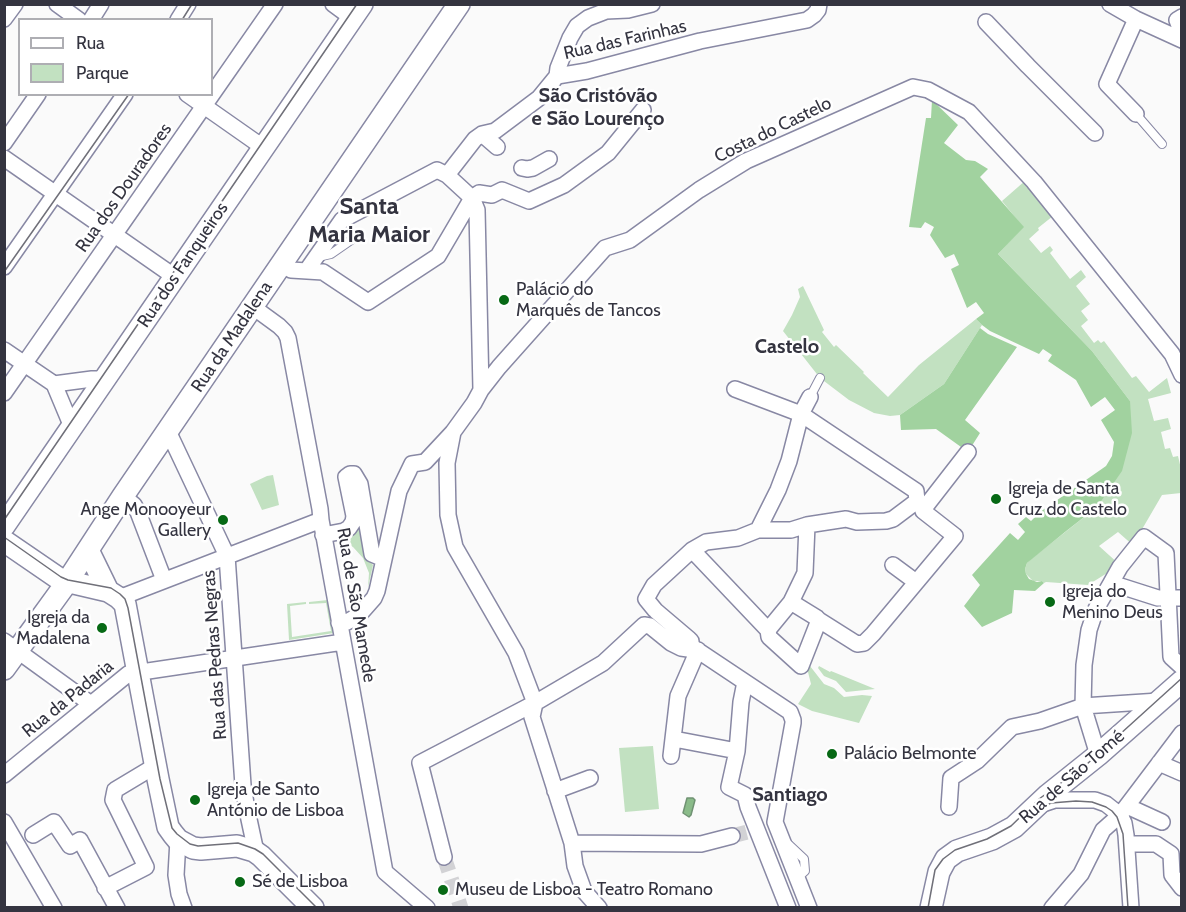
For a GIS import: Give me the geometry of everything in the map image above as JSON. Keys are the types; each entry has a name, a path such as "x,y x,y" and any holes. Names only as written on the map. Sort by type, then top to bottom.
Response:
{"main road":[{"name":"Rua da Madalena","path":"4,669 11,646 67,582 123,496 459,4"},
{"name":"Rua dos Fanqueiros","path":"4,526 357,11"},
{"path":"4,541 55,576 67,582 113,595 125,604 168,827 178,840 193,848 237,846 256,852 313,908"},
{"path":"88,550 113,595"},
{"name":"Rua de São Tomé","path":"931,908 942,864 952,854 1005,833 1014,827 1027,813 1098,755 1182,681"}],"street":[{"path":"4,19 15,4"},
{"path":"57,4 76,18"},
{"path":"92,18 101,4"},
{"path":"179,18 188,4"},
{"name":"Rua dos Douradores","path":"213,94 275,4"},
{"path":"333,4 357,11"},
{"path":"447,174 475,139 482,134 495,131 539,98 557,76 570,38 577,26 588,18 606,11 628,10 652,4"},
{"name":"Rua das Farinhas","path":"557,76 700,41 807,20 818,10 819,4"},
{"path":"1110,5 1180,39 1177,20 1182,16"},
{"path":"1136,19 1107,84 1136,114"},
{"path":"986,22 1095,133"},
{"name":"Costa do Castelo","path":"599,908 584,891 572,843 532,717 534,703 516,654 455,547 448,515 447,463 453,432 474,404 481,390 506,358 605,248 630,240 699,190 746,161 913,87 928,90 969,112 1034,182 1172,354 1182,375"},
{"path":"4,143 37,96"},
{"path":"4,267 124,96"},
{"path":"190,96 264,148"},
{"name":"Rua dos Douradores","path":"4,393 212,96"},
{"path":"312,264 368,302 438,256 472,198 479,194 492,195 502,190 529,201 564,184 608,153 643,110"},
{"path":"482,134 497,147"},
{"path":"4,158 175,277"},
{"path":"522,168 533,168 549,159"},
{"path":"283,264 291,270 312,264 342,220 437,170 447,174 472,198 477,210 481,390"},
{"name":"Rua de São Mamede","path":"253,307 279,326 288,338 385,872 427,908"},
{"path":"4,350 54,384 72,427"},
{"path":"54,384 105,379"},
{"path":"735,389 801,414 916,491 923,511 955,536 864,643 857,644 791,602"},
{"path":"758,530 778,490 789,461 801,414 810,397"},
{"name":"Rua das Pedras Negras","path":"168,431 227,556 243,785 256,852"},
{"path":"339,623 359,615 370,604 377,591 397,495 412,464 425,462 453,432"},
{"path":"809,908 778,830 792,717 788,710 694,648 691,641 646,599 654,585 692,550 706,542 738,538 758,530 791,530 846,519 857,522 893,519 922,503 968,452"},
{"path":"113,595 165,580 227,556 322,527 344,531 353,522 354,516 346,477 350,474 354,474 360,484 372,553 384,559"},
{"path":"123,496 138,512 165,580"},
{"path":"768,630 791,602 804,573 807,525"},
{"path":"1098,755 1083,706 1084,665 1089,630 1096,609 1120,567 1144,537 1166,553 1174,598 1171,657 1182,668"},
{"path":"692,550 768,630 769,637 801,666 819,620"},
{"path":"893,564 916,582"},
{"path":"1111,583 1158,598 1174,598"},
{"path":"444,856 420,763 534,703 603,663 644,625 650,626 681,648 694,648"},
{"name":"Rua da Padaria","path":"4,775 128,674 343,642"},
{"path":"11,646 92,704"},
{"path":"671,756 678,696 694,648"},
{"path":"746,682 741,702 737,751 729,787 745,795 754,830 788,908"},
{"path":"949,807 951,778 977,761 1012,727 1040,721 1083,706 1158,701"},
{"path":"1052,908 1081,874 1103,830 1123,810 1182,733"},
{"path":"674,739 737,751"},
{"path":"1159,763 1182,773"},
{"path":"105,888 146,867 113,800 115,790 155,766"},
{"path":"555,791 590,778"},
{"path":"1027,813 1055,800 1083,799 1095,800 1162,822"},
{"path":"1123,810 1131,908"},
{"path":"4,822 25,839 54,908"},
{"path":"25,839 54,822 70,846 80,840 117,908"},
{"path":"754,830 778,830"},
{"path":"572,843 701,844 732,836"},
{"path":"178,840 176,875 184,908"},
{"path":"1127,844 1156,844 1171,854 1172,875 1182,888"}],"lane":[{"path":"1136,114 1162,144"},
{"path":"312,264 357,236"},
{"path":"810,397 820,378"}],"green space":[{"path":"1026,180 1053,216 1029,239 1041,253 1050,246 1053,250 1050,253 1070,279 1081,270 1086,277 1076,286 1090,304 1081,311 1088,320 1081,326 1094,343 1098,340 1101,343 1104,341 1132,378 1136,376 1149,392 1167,378 1171,393 1148,399 1154,421 1168,418 1171,429 1161,432 1165,449 1170,448 1173,457 1178,456 1181,469 1181,493 1162,495 1141,531 1135,547 1118,532 1099,546 1120,565 1088,585 1033,581 1026,574 1025,569 1031,559 1097,507 1130,401 1092,351 998,254 1023,227 1002,201"},
{"path":"803,286 824,330 822,332 834,347 836,345 888,397 919,365 976,319 982,325 944,384 900,415 874,413 849,400 820,378 783,331 800,297 798,289"},
{"path":"273,475 279,505 262,510 250,484"},
{"path":"359,521 367,558 373,565 368,588 369,573 363,558 346,543 331,540"},
{"path":"328,600 334,633 289,640 287,604 306,602 306,604 290,606 292,637 331,631 326,603 309,604 309,602"},
{"path":"806,664 824,684 834,688 844,697 872,696 859,723 812,711 798,704 811,684"},
{"path":"819,666 875,689 846,692 836,681 824,676"},
{"path":"653,746 659,809 625,812 619,748"}],"shaded area":[{"path":"932,100 958,125 944,143 966,160 975,161 988,169 980,177 1024,227 998,254 1092,351 1130,401 1132,433 1122,471 1097,507 1027,563 1025,569 1029,579 1044,583 1035,591 1014,590 1012,613 982,627 964,606 980,585 972,575 1010,533 1018,540 1025,532 1018,524 1026,517 1031,521 1040,512 1106,466 1112,456 1114,442 1101,420 1115,410 1105,397 1091,407 1076,380 1048,361 1052,355 1043,349 1039,354 982,325 976,319 984,313 976,302 967,308 951,269 959,265 954,254 945,258 930,235 934,227 925,222 921,228 909,227 926,118 931,118"},
{"path":"980,328 1017,347 965,420 980,433 968,452 936,429 901,430 900,415 944,384"},
{"path":"687,798 695,800 689,817 683,813"}],"tunnel":[{"path":"732,836 751,831"},
{"path":"444,857 461,908"}],"tram line":[{"path":"183,18 192,4"},
{"path":"4,520 357,4"},
{"path":"4,272 128,96"},
{"path":"4,537 61,577 111,588 125,599 160,779 172,828 177,834 190,844 198,846 238,843 255,849 263,854 317,908"},
{"path":"928,908 935,870 943,859 955,850 987,839 1011,826 1039,799 1087,764 1182,678"},
{"path":"1032,813 1051,803 1076,801 1092,802 1112,811 1117,817 1123,834 1128,908"}],"place":[{"name":"Palácio do Marquês de Tancos","path":"504,300"},
{"name":"Igreja de Santa Cruz do Castelo","path":"996,499"},
{"name":"Ange Monooyeur Gallery","path":"223,520"},
{"name":"Igreja do Menino Deus","path":"1050,602"},
{"name":"Igreja da Madalena","path":"102,628"},
{"name":"Palácio Belmonte","path":"832,754"},
{"name":"Igreja de Santo António de Lisboa","path":"195,800"},
{"name":"Sé de Lisboa","path":"240,882"},
{"name":"Museu de Lisboa - Teatro Romano","path":"443,890"}],"district":[{"name":"São Cristóvão e São Lourenço","path":"598,108"},
{"name":"Santa Maria Maior","path":"369,221"},
{"name":"Castelo","path":"787,347"},
{"name":"Santiago","path":"790,795"}]}
